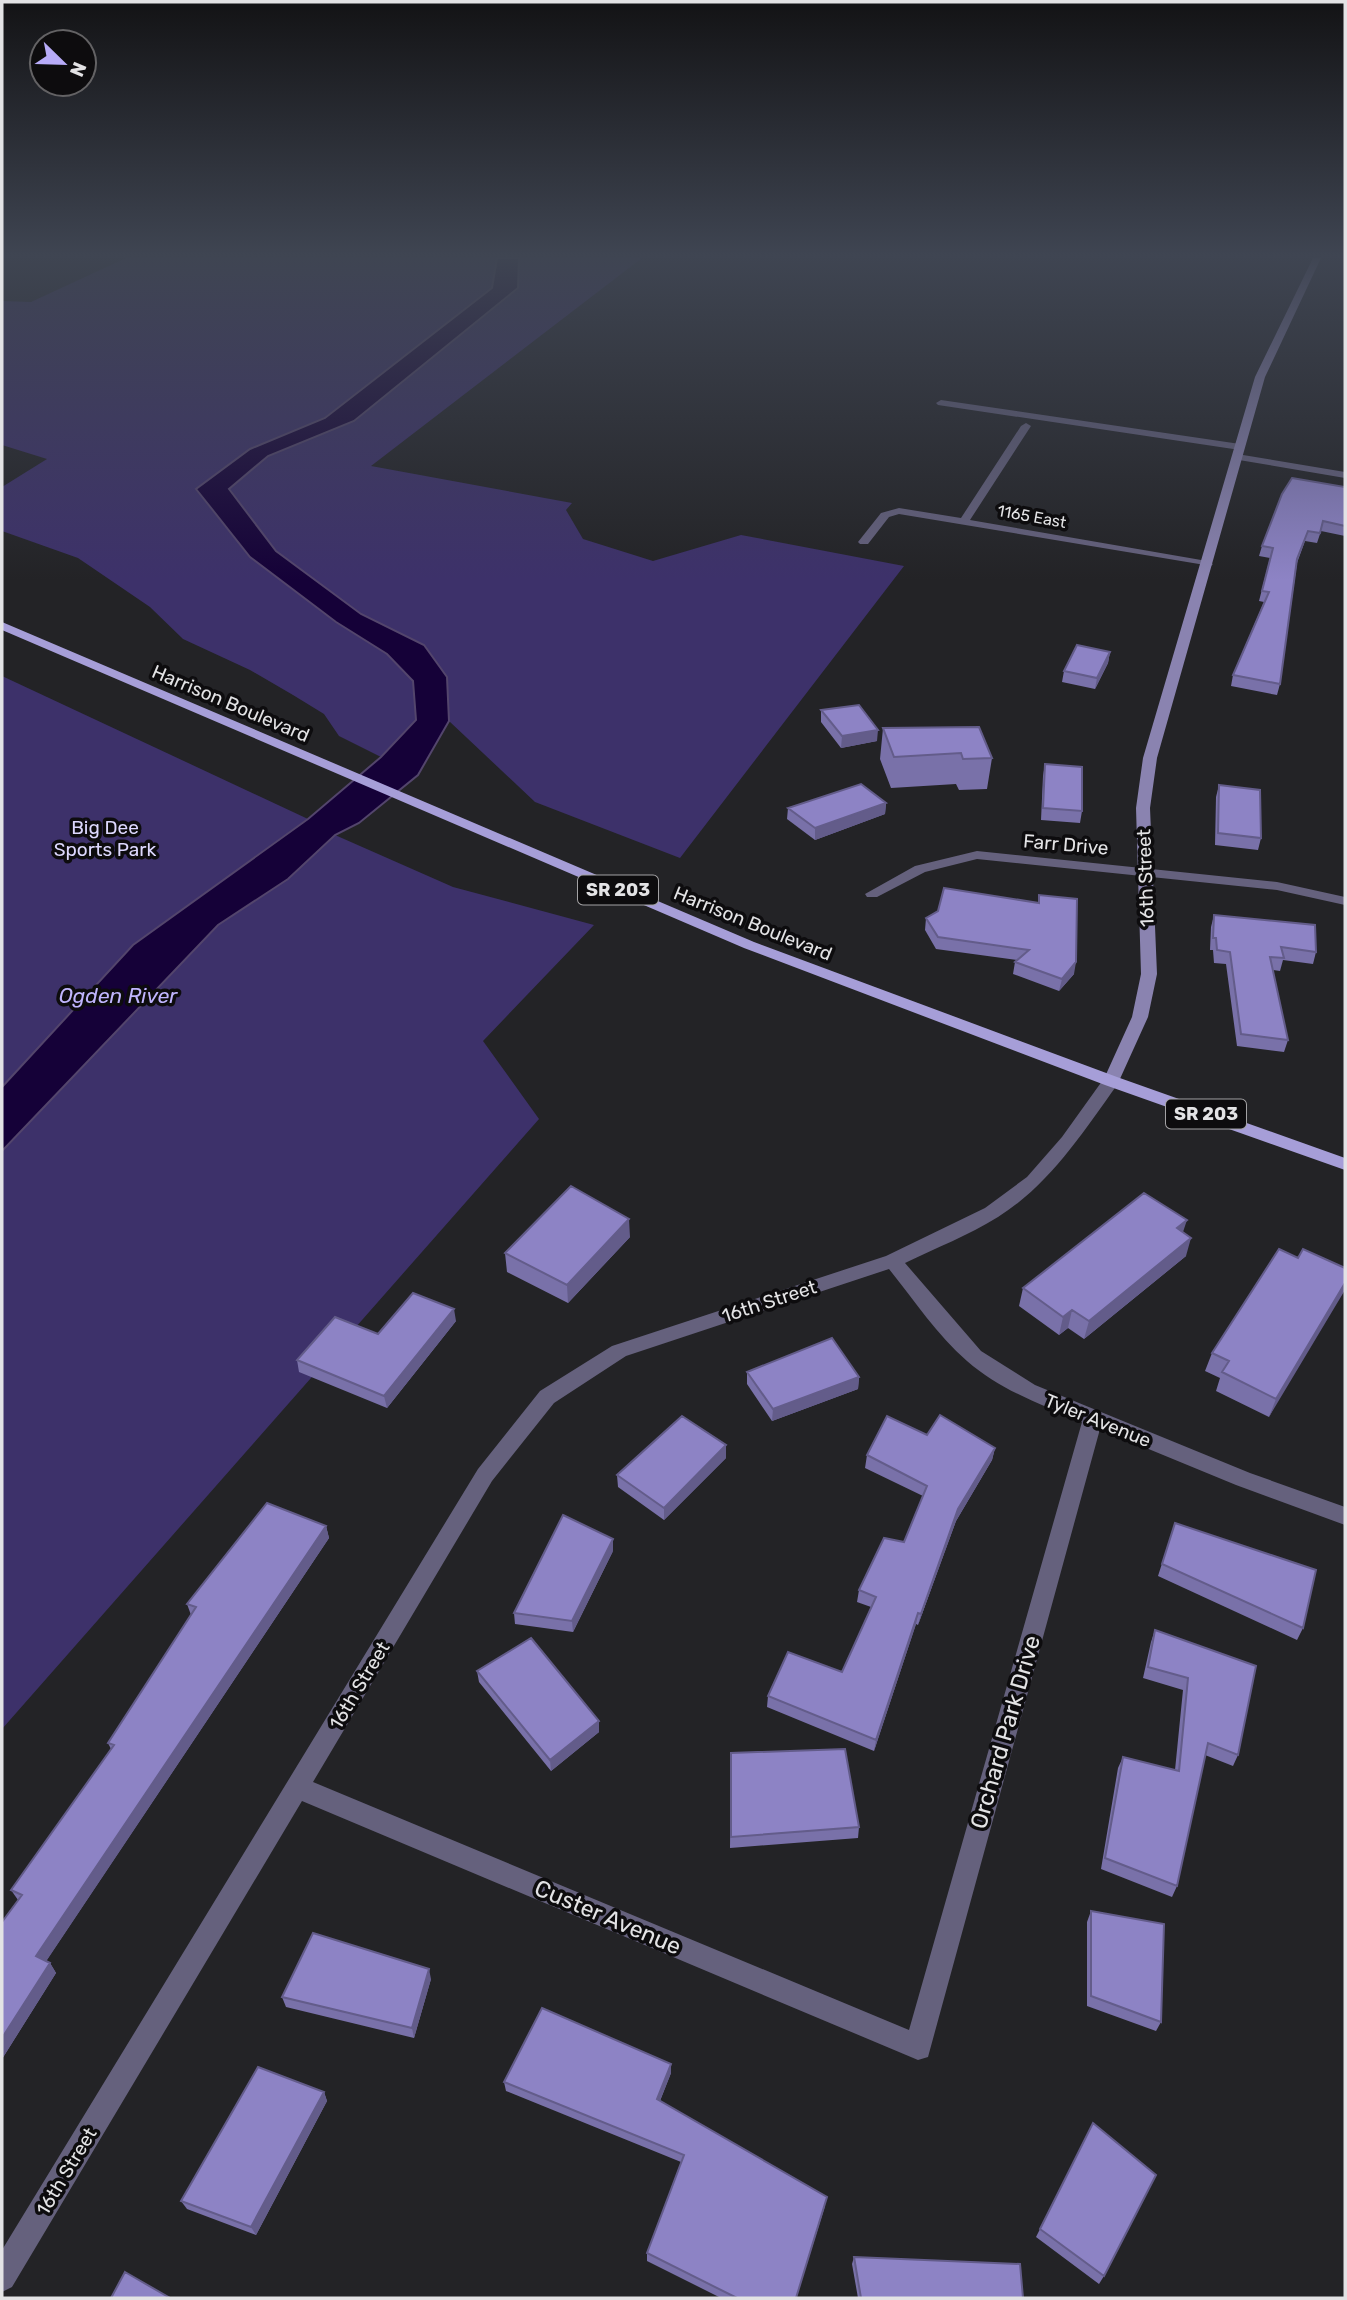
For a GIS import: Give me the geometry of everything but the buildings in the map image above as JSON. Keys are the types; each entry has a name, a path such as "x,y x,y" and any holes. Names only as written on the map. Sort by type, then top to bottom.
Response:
{"main road":[{"name":"Harrison Boulevard","path":"2,626 771,954 1345,1164"}],"street":[{"name":"16th Street","path":"2,2277 485,1475 547,1397 620,1351 893,1261 992,1213 1033,1181 1068,1141 1111,1080 1140,1017 1149,974 1143,808 1150,758 1266,365"},
{"path":"941,403 1239,452 1345,475"},
{"path":"965,520 1026,426"},
{"name":"1165 East","path":"864,542 891,512 917,512 1207,564"},
{"name":"Farr Drive","path":"872,894 920,869 977,855 1277,886 1345,901"},
{"name":"Tyler Avenue","path":"893,1261 942,1322 974,1356 1028,1391 1243,1479 1345,1516"},
{"name":"Orchard Park Drive","path":"918,2047 1093,1418"},
{"name":"Custer Avenue","path":"298,1787 918,2047"}],"green space":[{"path":"2,365 393,365 325,418 250,449 196,489 336,622 387,654 413,681 416,720 381,757 339,736 324,714 293,695 250,670 183,639 150,607 78,558 2,531 2,487 47,459 2,445"},
{"path":"422,365 502,365 371,466 572,503 566,510 583,539 653,561 741,535 904,566 680,858 535,802 449,721 447,677 424,645 361,614 276,551 228,489 268,456 354,420"},
{"name":"Big Dee Sports Park","path":"2,676 308,819 133,945 2,1087"},
{"path":"335,835 453,887 594,925 483,1041 539,1119 2,1729 2,1151 218,925 288,879"}],"water":[{"name":"Ogden River","path":"393,365 423,365 354,421 268,456 229,489 276,551 361,614 424,645 447,677 449,721 418,775 359,823 335,835 288,879 218,925 2,1151 2,1087 133,945 308,819 381,757 416,720 413,681 387,654 336,622 250,557 196,489 250,449 325,418"}]}
